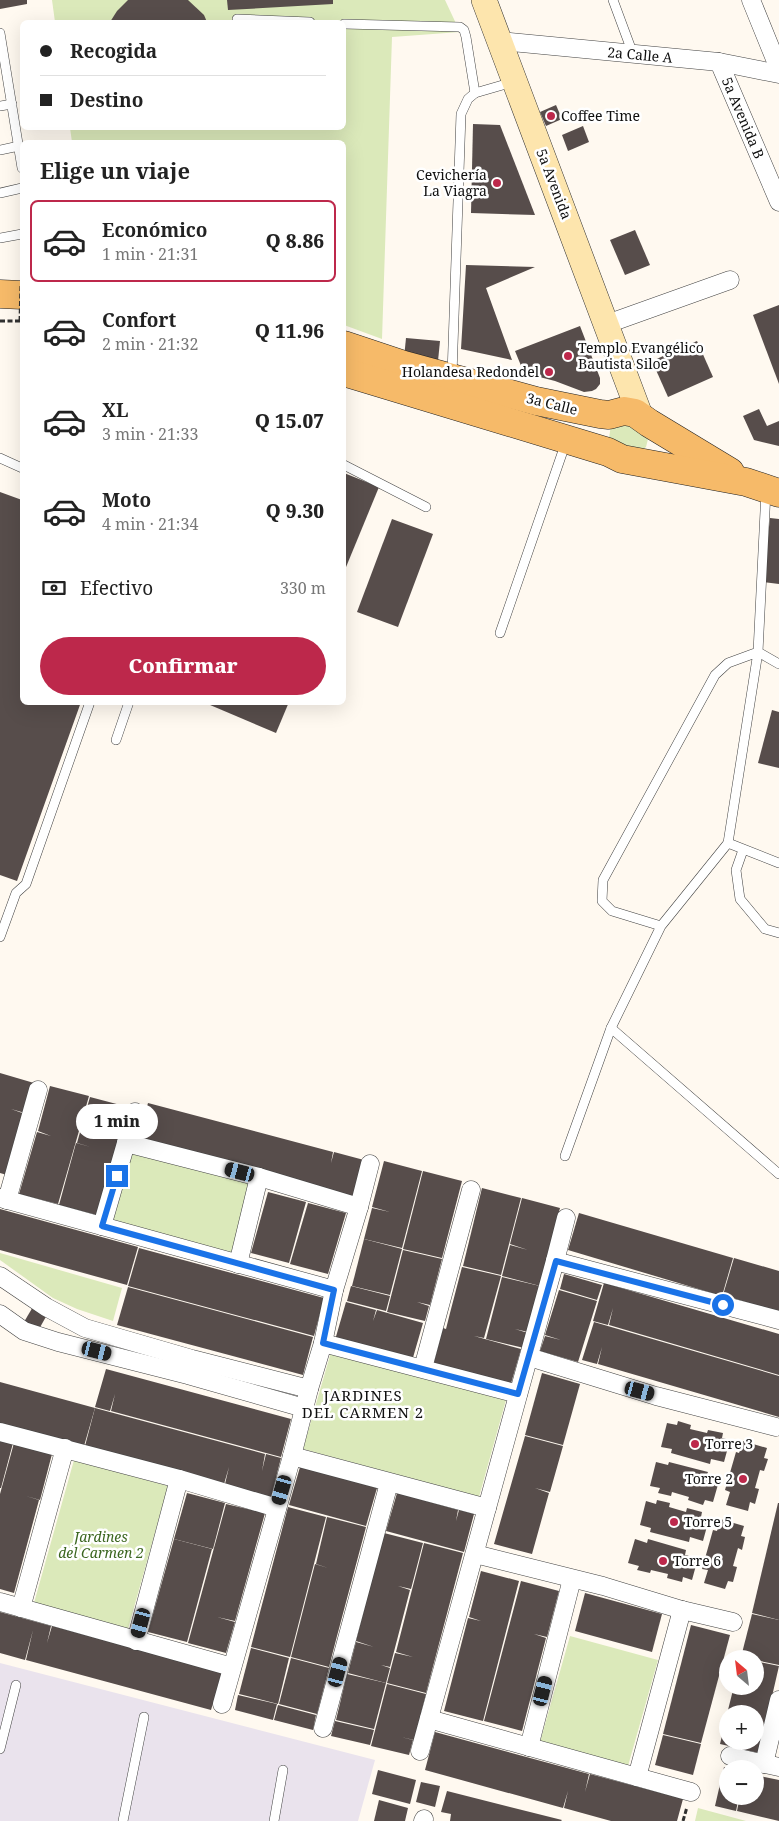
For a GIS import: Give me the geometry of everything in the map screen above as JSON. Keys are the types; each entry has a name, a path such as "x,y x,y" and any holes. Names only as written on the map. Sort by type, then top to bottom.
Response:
{"main road":[{"name":"5a Avenida","path":"484,0 644,419"},
{"name":"3a Calle","path":"346,346 404,365 585,412 610,415 630,411 764,488"},
{"name":"5a Avenida","path":"585,412 605,408 618,398 622,388 623,368"},
{"name":"3a Calle","path":"346,373 608,452 622,459 630,459 764,488"},
{"path":"630,459 644,454 651,448 654,437 644,419"}],"street":[{"path":"751,0 779,69"},
{"name":"2a Calle A","path":"500,41 719,62 779,74"},
{"name":"5a Avenida B","path":"719,62 779,202"},
{"path":"607,324 730,280"},
{"path":"38,1090 3,1199 334,1290"},
{"path":"102,1226 135,1112"},
{"path":"126,1143 259,1177 360,1207"},
{"path":"222,1704 323,1343 334,1290 360,1207 370,1164"},
{"path":"238,1264 259,1177"},
{"path":"423,1368 471,1190"},
{"path":"420,1751 556,1261 566,1218"},
{"path":"556,1261 779,1320"},
{"path":"0,1276 46,1307 85,1328 304,1408"},
{"path":"0,1314 24,1331 78,1347 309,1389"},
{"path":"78,1347 85,1328"},
{"path":"323,1343 518,1394"},
{"path":"529,1357 640,1391 776,1427"},
{"path":"0,1432 180,1479 277,1508"},
{"path":"21,1608 65,1448"},
{"path":"292,1456 487,1508"},
{"path":"136,1640 180,1479"},
{"path":"323,1728 389,1483"},
{"path":"475,1554 603,1586 682,1610 733,1622"},
{"path":"529,1747 572,1579"},
{"path":"0,1602 232,1667"},
{"path":"637,1777 682,1610"},
{"path":"730,1756 772,1765 779,1700"},
{"path":"429,1719 691,1792"}],"lane":[{"path":"613,0 634,54"},
{"path":"237,19 261,20"},
{"path":"346,24 460,27 464,30 466,37 475,93"},
{"path":"0,34 2,63 12,104 20,153"},
{"path":"452,378 461,114 468,99 475,93 516,81"},
{"path":"0,106 12,104"},
{"path":"0,150 19,146"},
{"path":"0,193 20,188"},
{"path":"0,238 20,234"},
{"path":"500,633 566,439"},
{"path":"0,458 20,467"},
{"path":"346,467 426,507"},
{"path":"565,1156 611,1028 661,926 728,844 758,652 764,488"},
{"path":"661,926 612,911 602,901 603,880 715,675 728,663 758,652 779,664"},
{"path":"0,937 16,893 26,884 89,705"},
{"path":"116,740 128,705"},
{"path":"728,844 779,863"},
{"path":"743,850 736,870 740,899 765,929 779,933"},
{"path":"611,1028 779,1174"},
{"path":"0,1749 16,1685"},
{"path":"123,1821 144,1717"},
{"path":"274,1821 284,1770"}],"path":[{"path":"0,321 14,304"}],"shaded area":[{"path":"0,1663 375,1760 358,1821 0,1821"}],"green space":[{"path":"52,0 445,0 460,32 392,37 382,339 346,326 346,140 72,140 70,130 346,130 346,20 55,20"},
{"path":"615,420 649,435 646,447 635,455 609,438 611,425"},
{"path":"133,1150 252,1183 232,1254 113,1221"},
{"path":"0,1253 122,1288 113,1321 77,1309 53,1298 0,1260"},
{"name":"Jardines del Carmen 2","path":"331,1352 506,1400 479,1497 303,1449"},
{"name":"Jardines del Carmen 2","path":"74,1460 168,1486 128,1629 34,1603"},
{"path":"570,1636 658,1660 628,1766 540,1742"},
{"path":"698,1808 746,1821 695,1821"}],"building":[{"path":"0,0 27,0 27,4 0,9"},
{"path":"128,0 188,0 204,15 206,20 111,20"},
{"path":"227,0 333,0 333,4 228,10"},
{"name":"Coffee Time","path":"556,105 562,119 546,126 540,112"},
{"path":"473,124 500,125 535,215 471,213"},
{"path":"583,126 589,142 568,151 562,135"},
{"path":"635,230 650,265 625,275 610,240"},
{"path":"466,265 535,267 486,288 512,360 461,349"},
{"path":"779,305 779,384 753,315"},
{"name":"Templo Evangélico Bautista Siloe","path":"580,326 600,378 600,384 596,389 584,392 555,381 524,373 515,351"},
{"path":"406,338 440,341 438,361 404,358"},
{"path":"697,341 713,377 668,397 652,361"},
{"path":"759,409 767,426 779,421 779,446 754,440 743,416"},
{"path":"346,474 379,487 346,567"},
{"path":"0,492 20,499 20,705 80,705 17,881 0,875"},
{"path":"770,518 779,519 779,584 763,582"},
{"path":"392,519 433,534 398,627 357,612"},
{"path":"210,705 288,705 276,733"},
{"path":"772,710 779,712 779,768 758,763"},
{"path":"0,1073 34,1083 25,1113 11,1109 25,1114 7,1175 0,1173"},
{"path":"50,1086 89,1096 58,1204 19,1194 37,1132 51,1136 38,1131"},
{"path":"90,1097 128,1107 97,1215 59,1205 76,1143 91,1147 77,1143"},
{"path":"148,1103 333,1152 331,1163 334,1152 364,1160 354,1199 137,1141"},
{"path":"384,1161 422,1171 402,1248 364,1239 372,1208 390,1212 372,1207"},
{"path":"423,1171 462,1181 442,1258 403,1249"},
{"path":"482,1188 521,1198 501,1275 463,1266"},
{"path":"268,1192 306,1202 289,1263 251,1253"},
{"path":"522,1198 560,1208 540,1286 502,1276 510,1245 528,1250 510,1244"},
{"path":"308,1203 346,1213 328,1274 290,1264"},
{"path":"0,1209 138,1247 127,1285 0,1250"},
{"path":"579,1213 733,1258 722,1296 568,1250"},
{"path":"364,1239 402,1249 390,1295 352,1286"},
{"path":"139,1248 324,1298 314,1336 128,1286"},
{"path":"403,1250 442,1259 430,1305 417,1302 429,1306 425,1321 387,1312"},
{"path":"734,1258 779,1271 779,1312 723,1295"},
{"path":"462,1267 501,1276 484,1338 474,1336 521,1349 510,1387 433,1366 443,1328 446,1329"},
{"path":"564,1274 602,1285 597,1300 560,1289"},
{"path":"502,1277 540,1286 528,1332 515,1329 528,1333 524,1348 486,1339"},
{"path":"604,1283 779,1334 779,1375 609,1325 613,1308 608,1325 593,1321"},
{"path":"351,1286 390,1296 386,1311 347,1301"},
{"path":"128,1287 313,1337 303,1375 117,1325"},
{"path":"559,1290 597,1301 578,1362 540,1351 545,1336 561,1340 545,1335"},
{"path":"346,1302 376,1310 373,1321 377,1310 423,1323 412,1361 335,1340"},
{"path":"34,1305 48,1313 38,1331 24,1322"},
{"path":"594,1322 779,1376 779,1417 598,1364 602,1347 597,1364 582,1360"},
{"path":"106,1369 291,1419 281,1457 111,1411 115,1394 110,1411 95,1407"},
{"path":"542,1373 580,1384 563,1445 525,1435"},
{"path":"0,1382 95,1408 84,1446 0,1423"},
{"path":"95,1408 265,1454 262,1471 266,1454 281,1458 271,1497 225,1484 229,1467 224,1484 85,1446"},
{"name":"Torre 3","path":"678,1421 691,1425 690,1429 707,1433 708,1430 723,1433 722,1438 730,1440 724,1462 711,1459 710,1464 671,1453 672,1449 661,1447 667,1423 677,1425"},
{"path":"525,1436 563,1446 550,1492 535,1488 549,1493 532,1554 494,1544"},
{"path":"0,1439 13,1443 1,1488 0,1488"},
{"name":"Torre 2","path":"743,1441 767,1448 764,1458 768,1459 764,1471 760,1470 755,1488 759,1489 755,1504 750,1502 748,1511 726,1505 730,1492 725,1490 736,1452 739,1453"},
{"path":"14,1443 52,1454 40,1500 26,1496 39,1500 14,1593 0,1589 0,1494"},
{"path":"656,1462 668,1465 669,1462 708,1472 706,1477 719,1481 713,1502 705,1500 703,1505 688,1500 689,1497 672,1492 671,1496 658,1493 660,1488 650,1486"},
{"path":"300,1467 377,1488 366,1526 289,1505"},
{"path":"187,1493 225,1503 213,1549 174,1539"},
{"path":"397,1493 458,1510 456,1521 459,1510 474,1514 464,1552 386,1531"},
{"name":"Torre 5","path":"657,1500 670,1503 669,1507 686,1512 687,1508 702,1512 701,1517 709,1519 703,1541 690,1537 689,1542 650,1532 651,1528 640,1525 646,1501 656,1504"},
{"path":"779,1503 779,1620 752,1613"},
{"path":"226,1504 265,1513 235,1621 217,1617 235,1622 226,1653 188,1643"},
{"path":"288,1507 326,1517 290,1657 251,1647"},
{"path":"327,1517 366,1527 329,1667 291,1657 315,1564 328,1568 316,1564"},
{"path":"720,1519 744,1526 741,1536 745,1537 742,1550 738,1548 733,1566 737,1567 733,1582 728,1581 725,1589 704,1583 708,1570 702,1569 713,1530 717,1531"},
{"path":"384,1533 423,1543 411,1589 398,1586 410,1590 390,1667 381,1665 390,1668 386,1683 348,1673 356,1642 374,1647 356,1641"},
{"path":"174,1539 212,1549 187,1642 148,1632"},
{"name":"Torre 6","path":"635,1539 647,1543 648,1539 686,1550 685,1555 698,1558 692,1580 683,1577 682,1582 667,1578 668,1574 651,1570 650,1573 637,1570 639,1566 628,1563"},
{"path":"424,1543 463,1553 426,1693 387,1683 395,1653 413,1657 396,1652"},
{"path":"481,1571 519,1581 483,1721 444,1711 468,1618 481,1621 469,1617"},
{"path":"521,1581 559,1591 547,1637 534,1634 546,1638 522,1731 484,1721"},
{"path":"585,1593 662,1614 652,1652 575,1631"},
{"path":"0,1612 51,1626 47,1643 52,1626 222,1673 211,1710 26,1660 33,1630 25,1660 0,1653"},
{"path":"752,1614 779,1620 779,1665 764,1662 764,1650 743,1650"},
{"path":"691,1625 730,1635 726,1650 719,1650 719,1676 701,1743 663,1734"},
{"path":"251,1648 289,1658 278,1704 239,1694"},
{"path":"291,1658 329,1668 317,1714 279,1704"},
{"path":"764,1663 779,1666 764,1731 764,1705 729,1705 732,1695 764,1695"},
{"path":"347,1674 386,1683 374,1729 336,1720"},
{"path":"387,1684 426,1694 414,1740 401,1737 413,1740 409,1755 371,1746"},
{"path":"238,1695 277,1704 273,1720 235,1710"},
{"path":"278,1705 316,1715 313,1730 274,1720"},
{"path":"335,1721 374,1730 370,1745 331,1736"},
{"path":"435,1732 589,1774 585,1792 590,1774 683,1799 677,1821 611,1821 564,1808 568,1791 563,1808 425,1770"},
{"path":"663,1735 701,1744 693,1775 655,1765"},
{"path":"746,1750 760,1750 759,1753"},
{"path":"378,1770 416,1780 410,1804 372,1794"},
{"path":"764,1777 779,1780 779,1821 737,1811 738,1805 764,1805"},
{"path":"421,1782 440,1786 435,1807 416,1802"},
{"path":"719,1789 719,1805 737,1805 736,1811 715,1806"},
{"path":"447,1791 562,1820 450,1821 451,1814 441,1812"},
{"path":"379,1800 408,1808 405,1821 374,1821"}],"place":[{"name":"Coffee Time","path":"551,116"},
{"name":"Cevichería La Viagra","path":"497,183"},
{"name":"Templo Evangélico Bautista Siloe","path":"568,356"},
{"name":"Holandesa Redondel","path":"549,372"},
{"name":"Torre 3","path":"695,1444"},
{"name":"Torre 2","path":"743,1479"},
{"name":"Torre 5","path":"674,1522"},
{"name":"Torre 6","path":"663,1561"}],"district":[{"name":"JARDINES DEL CARMEN 2","path":"363,1404"}],"route":[{"path":"117,1176 102,1226 334,1290 323,1343 518,1394 556,1261 723,1305"}]}
